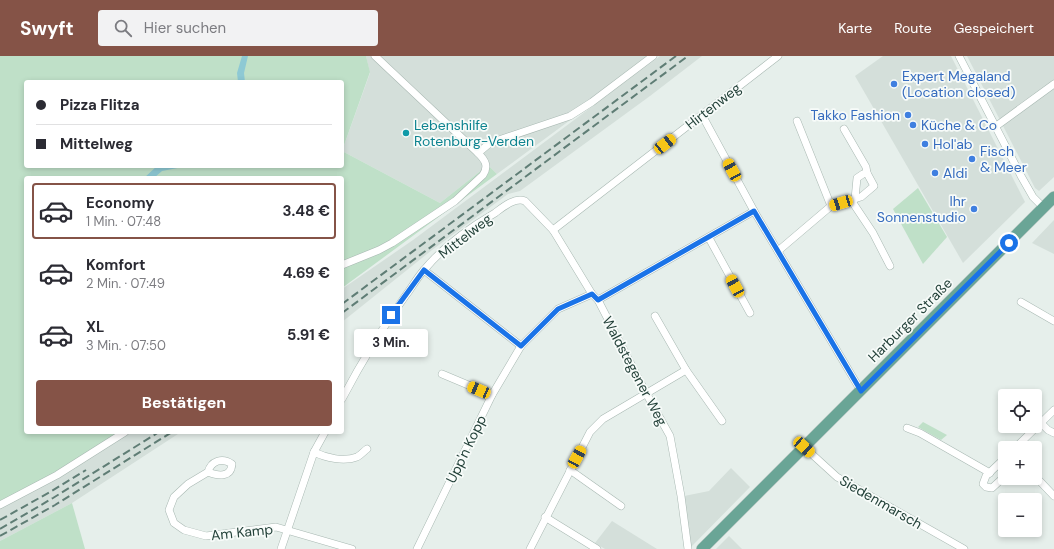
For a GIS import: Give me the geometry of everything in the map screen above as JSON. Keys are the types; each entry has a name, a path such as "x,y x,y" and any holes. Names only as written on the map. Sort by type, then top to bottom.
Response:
{"main road":[{"name":"Harburger Straße","path":"702,549 1051,202"}],"street":[{"path":"344,264 392,243 455,201 483,175 485,171 486,164 478,153 375,56"},
{"path":"478,153 490,143 570,116 592,102 653,56"},
{"name":"Hirtenweg","path":"553,230 778,56"},
{"path":"959,56 1033,197 1051,202"},
{"path":"995,127 1054,84"},
{"path":"702,115 754,211 861,391"},
{"path":"797,121 832,206"},
{"path":"778,251 832,206 861,197 874,186 867,173 866,167 844,129"},
{"path":"867,173 857,178 853,200 873,233 890,266"},
{"name":"Waldstegener Weg","path":"517,200 521,200 528,204 553,230 592,294 598,300 670,436 681,496 688,549"},
{"name":"Mittelweg","path":"344,395 358,368 391,315 424,270 446,248 473,227 517,200"},
{"path":"598,300 754,211"},
{"path":"709,238 750,313"},
{"path":"424,270 521,346"},
{"name":"Upp'n Kopp","path":"417,549 492,395 521,346 558,309 592,294"},
{"path":"1021,302 1054,321"},
{"path":"655,316 686,370 722,421"},
{"path":"530,549 545,517 590,432 603,419 686,370"},
{"path":"442,374 492,395"},
{"path":"1042,422 1054,410"},
{"path":"1042,424 1054,433"},
{"path":"907,428 920,433 990,473"},
{"path":"1022,441 1031,433"},
{"path":"0,506 57,475 122,434"},
{"path":"281,549 314,452 324,434"},
{"name":"Siedenmarsch","path":"804,447 837,477 964,549"},
{"path":"314,452 321,456 346,459 358,456 367,449"},
{"path":"998,465 986,476 983,484 986,488 992,488 998,482"},
{"path":"570,470 620,506"},
{"name":"Am Kamp","path":"208,472 188,484 174,497 169,510 174,523 184,530 206,536 276,527 352,549"},
{"path":"1042,483 1054,496"},
{"path":"545,517 597,549"}],"shaded area":[{"path":"366,56 657,56 497,174 488,165 440,203 344,152 344,145 370,73"},
{"path":"660,56 702,56 520,191 508,194 432,250 344,320 344,288 413,240"},
{"path":"883,56 951,56 1025,202 963,263 855,76"},
{"path":"967,56 1054,56 1054,177 1039,191 1035,188"},
{"path":"1054,220 1054,254 1032,243"},
{"path":"126,434 178,434 72,503 0,541 0,508 58,477"},
{"path":"731,468 750,487 691,547 684,496 709,491"},
{"path":"612,521 657,549 605,549 595,543"},
{"path":"729,536 742,549 716,549"}],"green space":[{"path":"0,56 366,56 370,72 344,145 344,80 24,80 24,168 344,168 344,152 440,203 488,165 497,174 344,287 344,176 24,176 24,434 117,434 56,473 0,503"},
{"path":"918,188 947,237 923,264 893,209"},
{"path":"923,422 947,435 941,440 918,427"},
{"path":"72,503 85,549 0,549 0,541"}],"water":[{"path":"242,56 248,56 244,73 245,80 238,80 237,73"},
{"path":"155,168 178,168 162,171 156,176 146,176"}],"railway":[{"path":"344,303 676,56"},
{"path":"344,312 688,56"},
{"path":"0,529 156,434"},
{"path":"0,536 55,505 169,434"},
{"path":"0,520 86,470"}],"place":[{"name":"Expert Megaland (Location closed)","path":"894,84"},
{"name":"Takko Fashion","path":"908,115"},
{"name":"Küche & Co","path":"913,125"},
{"name":"Lebenshilfe Rotenburg-Verden","path":"406,133"},
{"name":"Hol'ab","path":"925,144"},
{"name":"Fisch & Meer","path":"972,159"},
{"name":"Aldi","path":"935,173"},
{"name":"Ihr Sonnenstudio","path":"974,209"}],"route":[{"path":"391,315 424,270 521,346 558,309 592,294 598,300 754,211 861,391 1009,243"}]}
